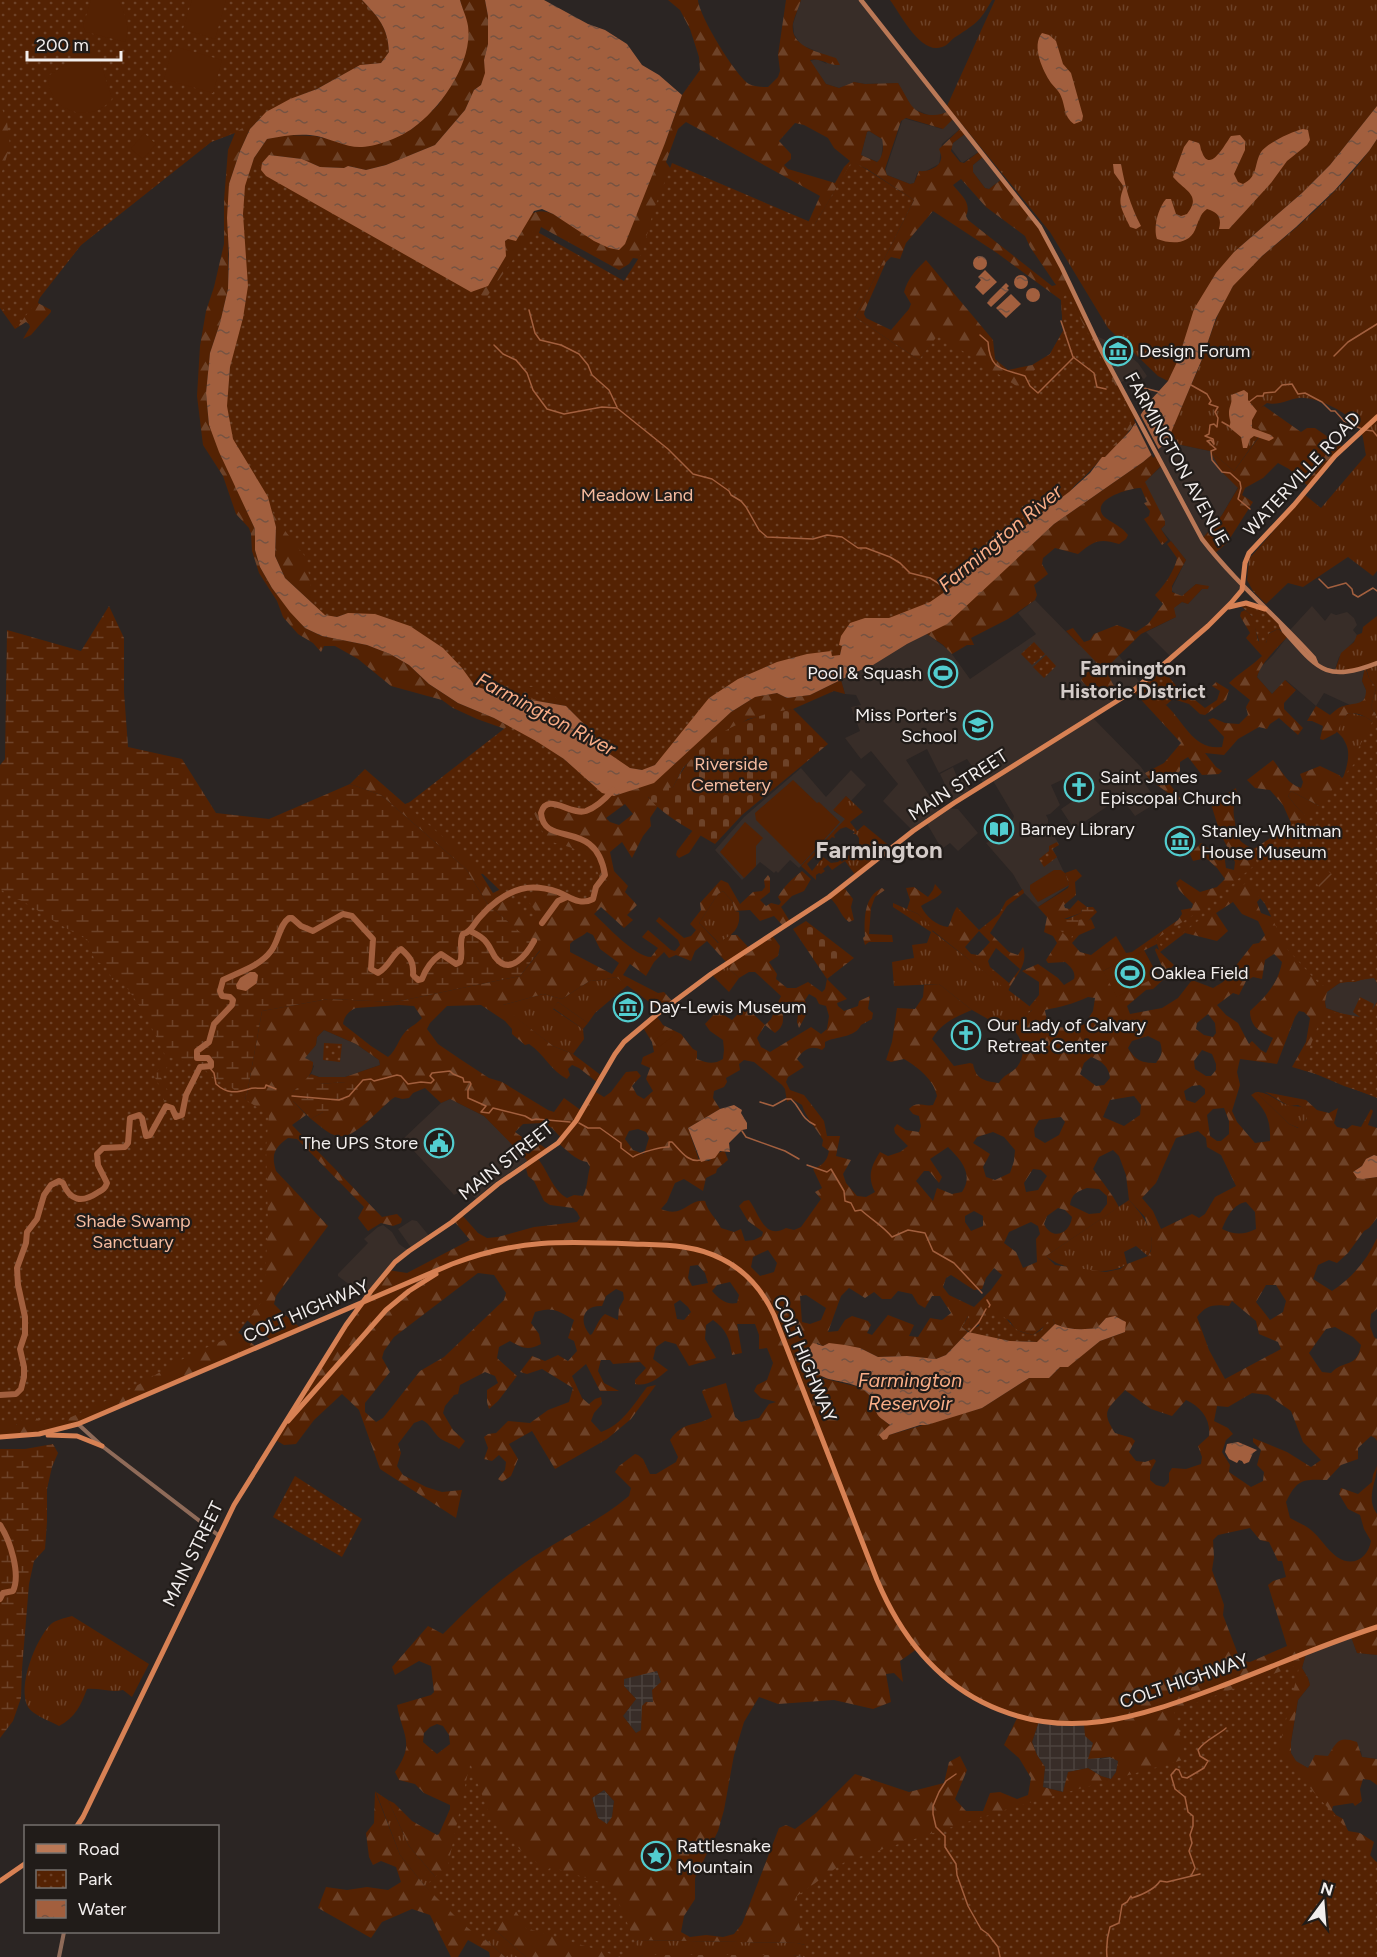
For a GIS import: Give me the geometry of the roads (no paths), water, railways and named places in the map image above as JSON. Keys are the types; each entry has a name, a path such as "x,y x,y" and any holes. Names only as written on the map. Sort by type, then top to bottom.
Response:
{"highway":[{"name":"WATERVILLE ROAD","path":"1242,587 1245,563 1249,553 1294,505 1335,456 1377,417"},
{"name":"MAIN STREET","path":"79,1825 218,1535 239,1496 346,1325 388,1270 409,1251 452,1222 498,1184 566,1136 624,1042 656,1015 711,974 829,897 954,802 1133,691 1227,608 1242,587"},
{"path":"1227,608 1246,603 1265,609"},
{"name":"COLT HIGHWAY","path":"28,1436 78,1424 480,1254 512,1246 546,1242 669,1245 691,1248 712,1254 741,1271 757,1287 774,1315 877,1580 898,1623 917,1649 940,1673 967,1693 996,1708 1028,1719 1061,1724 1095,1724 1128,1718 1197,1695 1377,1627"},
{"path":"274,1439 392,1305 424,1281 480,1254"},
{"path":"0,1437 70,1435 83,1437 102,1446"},
{"path":"0,1881 24,1864"}],"main road":[{"name":"FARMINGTON AVENUE","path":"861,0 1040,227 1160,461 1202,538 1223,566 1281,625 1311,661 1341,674 1354,672 1377,663"},
{"path":"78,1424 102,1446 218,1535"},
{"path":"59,1957 64,1933"}],"water":[{"name":"Farmington River","path":"362,0 460,0 467,23 468,40 460,69 444,96 424,119 402,135 382,143 362,147 311,135 279,137 267,139 254,158 245,186 243,214 248,286 243,318 230,367 227,406 233,439 268,497 276,527 275,556 285,578 325,615 337,617 348,613 375,614 410,626 443,648 475,686 502,695 566,706 608,753 630,768 642,770 655,765 709,698 738,679 777,662 807,654 831,651 832,656 840,655 841,636 850,623 865,618 889,618 930,602 959,582 1069,492 1130,431 1149,402 1168,381 1178,360 1194,309 1216,273 1234,252 1302,193 1330,165 1377,106 1377,139 1335,190 1262,256 1233,286 1216,318 1202,359 1167,442 1143,462 1054,524 947,624 907,644 873,665 866,665 865,668 810,695 787,698 777,693 755,697 731,712 654,783 614,796 602,793 564,759 536,741 494,718 458,703 429,684 409,665 390,654 367,645 322,636 305,628 272,588 260,567 255,550 255,529 209,425 206,393 210,353 228,289 229,184 240,151 250,129 266,112 290,99 317,89 360,65 381,63 389,52 387,36 377,17"},
{"path":"485,0 544,0 588,24 605,30 627,44 642,65 659,75 682,95 625,244 619,250 594,241 553,214 542,209 534,211 516,241 508,239 505,241 506,256 488,286 471,292 266,176 261,170 262,163 269,155 302,159 320,167 344,168 348,166 366,170 386,165 435,145 465,110 474,90 481,85 485,73 484,60 488,44 488,16"},
{"path":"1042,33 1056,41 1063,64 1071,73 1083,116 1082,121 1074,124 1070,121 1060,94 1045,72 1038,51 1039,38"},
{"path":"1303,129 1308,130 1310,140 1307,145 1287,161 1271,183 1229,229 1219,229 1218,216 1207,209 1192,235 1184,241 1168,242 1157,239 1157,218 1166,199 1171,199 1176,214 1181,216 1187,214 1193,202 1190,194 1173,177 1184,147 1189,140 1199,143 1205,158 1209,160 1218,155 1231,136 1240,135 1245,141 1245,150 1234,174 1238,182 1243,184 1251,178 1264,149 1280,138"},
{"path":"1113,164 1121,164 1128,195 1141,226 1136,229 1130,227 1123,212 1121,198 1124,187 1114,173"},
{"path":"980,256 985,258 987,263 985,268 980,270 975,268 973,263 975,258"},
{"path":"985,270 997,282 983,295 975,287 981,280 978,277"},
{"path":"1021,275 1026,277 1028,282 1026,287 1021,289 1016,287 1014,282 1016,277"},
{"path":"1006,283 1009,290 991,307 987,303"},
{"path":"1033,288 1038,290 1040,295 1038,300 1033,302 1028,300 1026,295 1028,290"},
{"path":"1011,294 1021,304 1006,318 996,308"},
{"path":"1244,390 1248,393 1248,400 1257,411 1252,420 1252,428 1274,438 1269,441 1254,436 1250,439 1247,448 1243,448 1241,437 1229,427 1231,395"},
{"path":"250,972 258,975 257,983 246,991 237,989 236,985 240,978"},
{"path":"734,1105 742,1110 747,1129 742,1130 729,1143 730,1152 720,1151 715,1158 701,1162 688,1128 720,1109"},
{"path":"1377,1156 1377,1177 1357,1178 1353,1172 1362,1166 1366,1159"},
{"name":"Farmington Reservoir","path":"1115,1316 1126,1322 1125,1332 1100,1341 1068,1367 1060,1367 1049,1378 1029,1378 982,1408 889,1435 883,1440 879,1435 890,1425 877,1413 876,1401 861,1388 821,1375 810,1362 807,1350 813,1343 823,1346 829,1343 860,1348 878,1357 907,1356 936,1359 946,1355 968,1332 1010,1341 1037,1342 1055,1324 1076,1329 1097,1328 1106,1318"},
{"path":"1238,1442 1257,1450 1249,1462 1244,1464 1239,1460 1237,1463 1229,1459 1225,1452 1227,1444"}],"waterway":[{"path":"529,310 535,333 540,340 561,345 579,354 588,365 592,375 609,390 617,407"},
{"path":"1061,321 1073,357 1094,373 1097,387 1106,389"},
{"path":"1334,356 1348,342 1377,324"},
{"path":"980,335 988,342 991,358 995,363 999,367 1025,376 1030,386 1038,393 1074,357"},
{"name":"Farmington River","path":"494,345 503,354 516,360 527,373 533,390 547,409 564,414 602,407 617,408 668,449 693,474 712,479 741,501 759,530 767,537 813,539 827,535 842,537 858,548 866,548 890,557 910,573 930,578 949,590"},
{"path":"1249,402 1257,396 1263,396 1264,393 1275,392 1282,385 1292,384 1298,394 1305,393 1322,402 1344,421 1362,429"},
{"path":"1132,385 1160,392"},
{"path":"1191,385 1207,394 1211,401 1209,404 1218,407 1215,412 1218,418 1217,427 1214,424 1210,425 1209,434 1205,436 1213,439 1214,444 1211,440 1207,441 1216,449 1211,451 1212,460 1222,472 1230,473 1240,482 1238,499 1250,509"},
{"path":"1222,422 1229,426"},
{"path":"1366,430 1373,431 1377,436"},
{"path":"1319,579 1328,588 1346,583 1352,589 1353,594 1358,597 1373,588 1377,591"},
{"path":"0,1395 16,1394 21,1389 24,1377 20,1349 25,1334 25,1317 17,1268 26,1243 27,1232 37,1219 44,1195 51,1185 59,1181 73,1197 81,1199 92,1196 103,1189 107,1183 98,1165 97,1154 103,1148 125,1147 128,1143 130,1118 139,1115 142,1118 146,1136 150,1135 166,1106 172,1108 176,1117 182,1115 186,1095 200,1067 211,1066 208,1058 197,1058 197,1051 209,1042 214,1024 232,1005 233,1000 222,996 220,991 223,980 261,961 274,947 283,925 289,918 313,931 343,914 352,916 373,939 371,969 378,973 401,949 411,960 413,975 418,980 422,979 425,971 441,954 456,964 460,962 463,934 470,930 492,905 515,891 540,888 549,889 579,901 593,899 596,887 605,875 600,857 592,846 582,839 551,830 544,824 541,813 548,804 580,812 586,811 598,805 613,790"},
{"path":"542,923 558,901 567,897"},
{"path":"470,931 484,940 495,957 506,965 523,957 534,941"},
{"path":"209,1067 214,1073 216,1084 228,1091 265,1088 266,1085 276,1089"},
{"path":"292,1096 339,1100 349,1096 363,1080 374,1081 397,1075 408,1084 431,1083 434,1080 430,1076 432,1073 450,1071 463,1078 464,1082 470,1082 468,1098 486,1106 481,1112 489,1113 493,1108 532,1120 570,1122"},
{"path":"760,1102 773,1106 786,1099 791,1099 806,1119 815,1125"},
{"path":"579,1123 588,1128 600,1128 621,1143 621,1148 633,1157 651,1150 669,1147 669,1142 672,1142 688,1158 701,1160"},
{"path":"742,1131 746,1137 785,1151 799,1159"},
{"path":"807,1165 827,1172 831,1169 844,1191 845,1201 851,1203 855,1211 861,1210 892,1237 908,1230 925,1233 933,1251 954,1263 982,1293"},
{"path":"987,1300 989,1307"},
{"path":"970,1332 986,1309"},
{"path":"0,1525 11,1548 16,1576 13,1591 3,1593 0,1599"},
{"path":"1191,1876 1195,1868 1189,1851 1192,1843 1190,1835 1193,1816 1188,1812 1185,1797 1175,1789 1171,1775 1176,1769 1182,1777 1187,1778 1204,1768 1208,1761 1200,1756 1198,1750 1226,1728"},
{"path":"956,1774 946,1781 933,1806 936,1827 945,1836 945,1847 956,1864 957,1875 968,1906 981,1929 998,1947 1000,1957"},
{"path":"1107,1957 1110,1927 1119,1923 1122,1905 1131,1896 1132,1898 1155,1887 1160,1881 1167,1882 1200,1874"}],"place":[{"name":"Design Forum","path":"1118,351"},
{"name":"Pool & Squash","path":"943,673"},
{"name":"Miss Porter's School","path":"978,725"},
{"name":"Saint James Episcopal Church","path":"1079,787"},
{"name":"Barney Library","path":"999,829"},
{"name":"Stanley-Whitman House Museum","path":"1180,841"},
{"name":"Oaklea Field","path":"1130,973"},
{"name":"Day-Lewis Museum","path":"628,1007"},
{"name":"Our Lady of Calvary Retreat Center","path":"966,1035"},
{"name":"The UPS Store","path":"439,1143"},
{"name":"Rattlesnake Mountain","path":"656,1856"}],"district":[{"name":"Farmington Historic District","path":"1133,680"},
{"name":"Farmington","path":"879,850"}],"park label":[{"name":"Meadow Land","path":"637,495"},
{"name":"Riverside Cemetery","path":"731,774"},
{"name":"Shade Swamp Sanctuary","path":"133,1231"}]}
